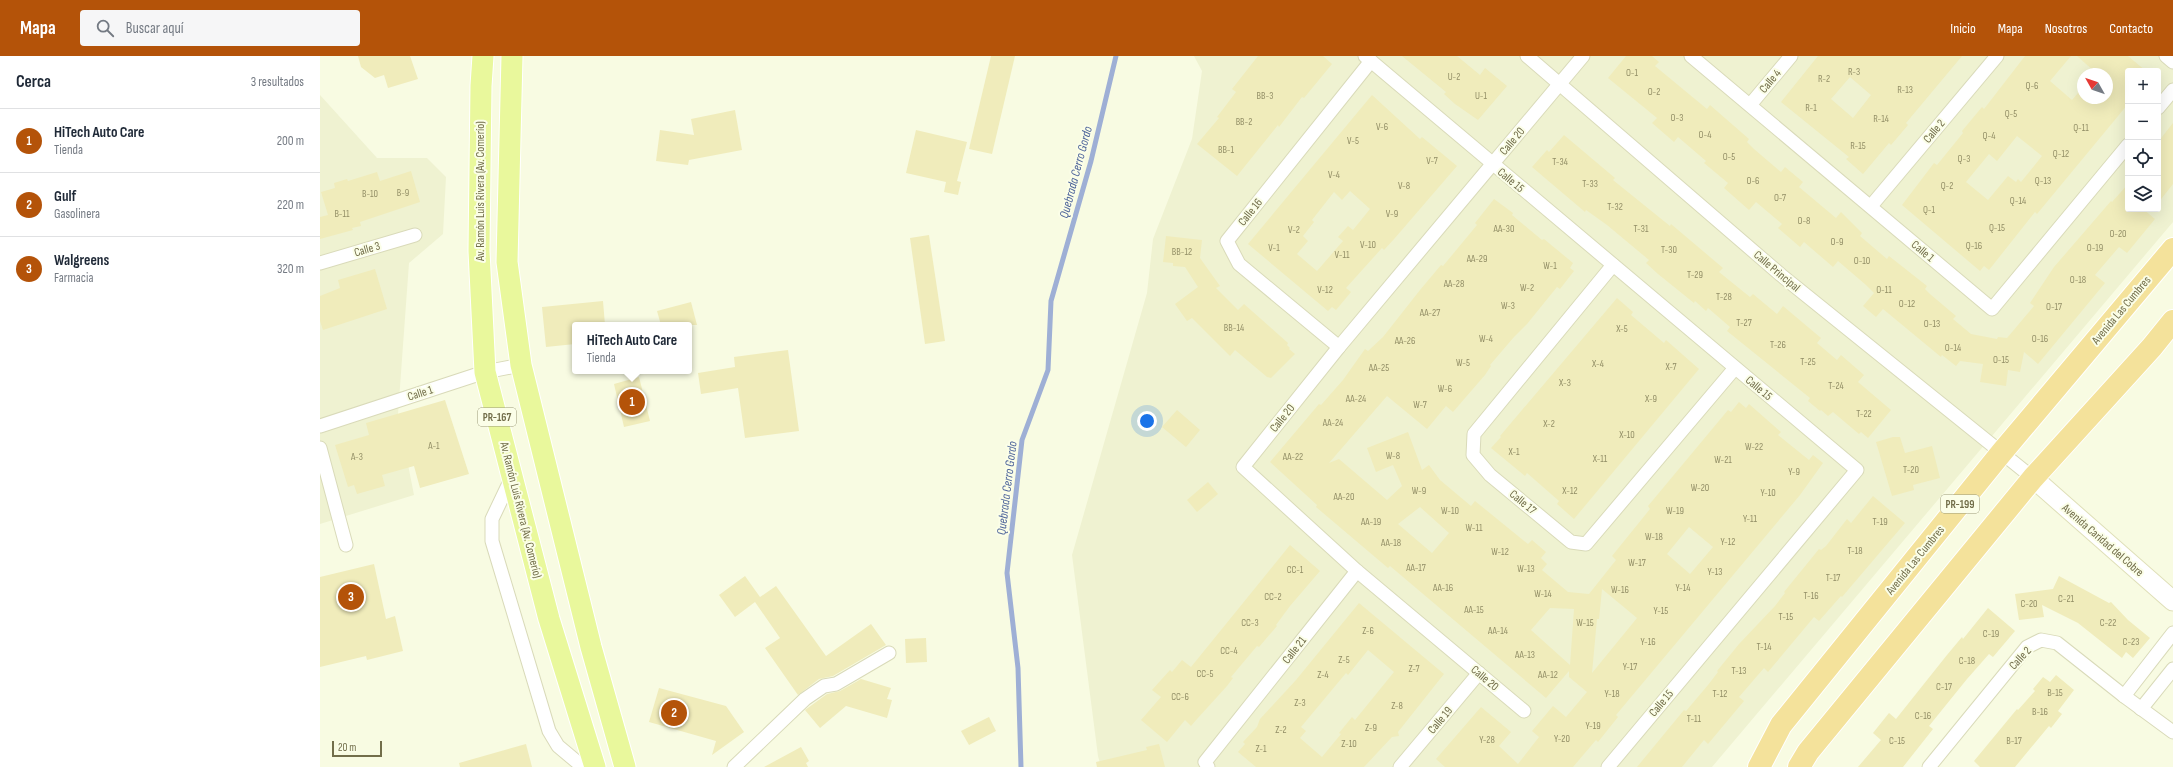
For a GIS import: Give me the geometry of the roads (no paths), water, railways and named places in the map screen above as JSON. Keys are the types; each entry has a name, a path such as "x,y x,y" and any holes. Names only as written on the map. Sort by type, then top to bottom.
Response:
{"highway":[{"name":"Avenida Las Cumbres","path":"1759,767 1781,725 2002,452 2173,249"},
{"path":"1799,767 1808,752 2033,478 2152,347 2173,321"}],"main road":[{"name":"Av. Ramón Luis Rivera (Av. Comerío)","path":"484,56 481,86 479,251 485,372 549,619 595,767"},
{"name":"PR-167","path":"512,56 508,262 521,365 591,647 625,767"}],"street":[{"name":"Calle Principal","path":"1527,56 1781,275 2033,478"},
{"path":"1560,84 1583,56"},
{"name":"Calle 1","path":"1691,56 1992,309 2125,148"},
{"name":"Calle 4","path":"1750,105 1791,56"},
{"name":"Calle 2","path":"1870,206 1997,56"},
{"path":"2166,56 2173,62"},
{"name":"Calle 15","path":"1368,59 1857,470 1608,767"},
{"name":"Calle 16","path":"1339,347 1239,264 1227,240 1368,59"},
{"name":"Calle 20","path":"1524,711 1357,571 1243,467 1339,347 1560,84"},
{"path":"2161,104 2173,90"},
{"name":"Calle 3","path":"320,263 414,235"},
{"name":"Calle 17","path":"1613,265 1474,434 1473,455 1490,475 1571,542 1586,544 1734,368"},
{"name":"Calle 1","path":"320,426 485,372 521,365"},
{"path":"320,448 346,545"},
{"path":"512,477 492,519 492,541 549,732 558,746 583,767"},
{"name":"Avenida Caridad del Cobre","path":"2033,478 2173,601"},
{"name":"Calle 21","path":"1208,767 1205,762 1357,571"},
{"path":"2124,696 2173,633"},
{"name":"Calle 2","path":"1929,767 2027,647 2041,640 2057,643 2141,710 2173,732"},
{"path":"734,767 805,699 824,686 836,684 889,654"},
{"path":"2141,710 2173,669"},
{"name":"Calle 19","path":"1400,767 1479,673"}],"waterway":[{"name":"Quebrada Cerro Gordo","path":"1021,767 1018,668 1007,573 1022,440 1048,370 1051,301 1091,161 1116,56"}],"place":[{"name":"HiTech Auto Care","path":"632,402"},
{"name":"Walgreens","path":"351,597"},
{"name":"Gulf","path":"674,713"}]}
